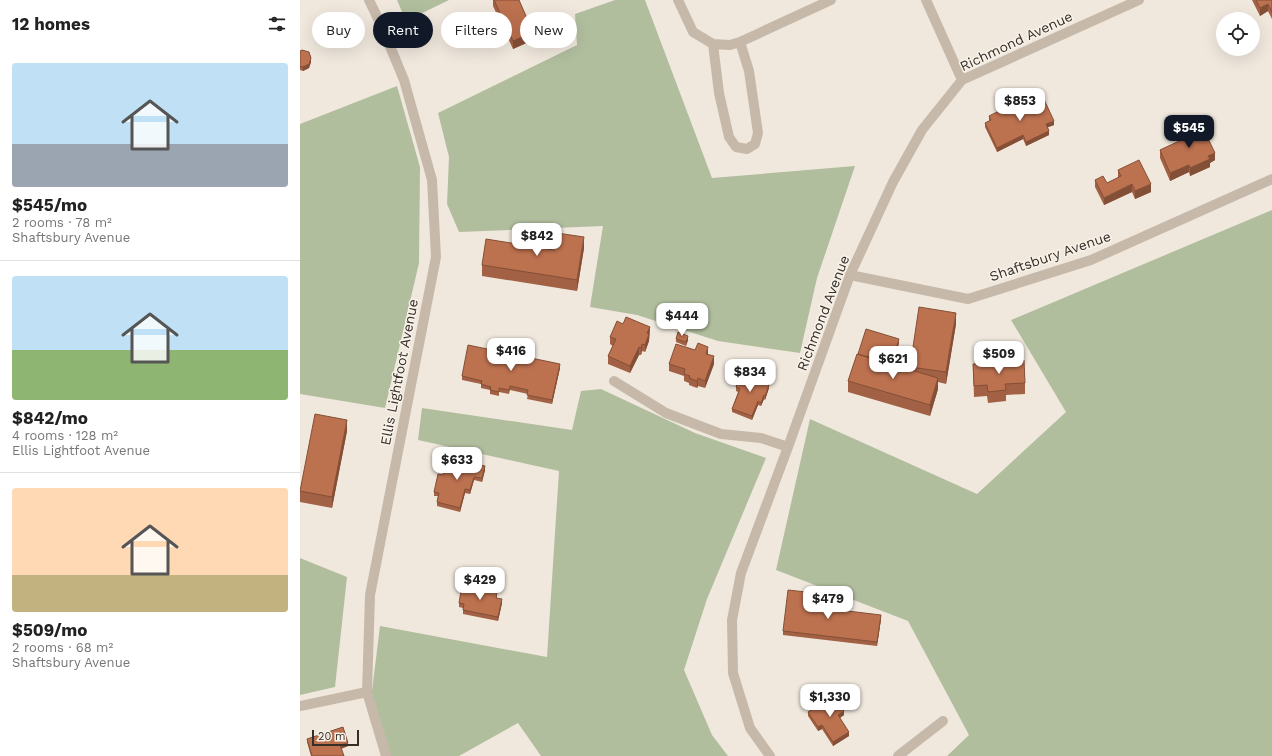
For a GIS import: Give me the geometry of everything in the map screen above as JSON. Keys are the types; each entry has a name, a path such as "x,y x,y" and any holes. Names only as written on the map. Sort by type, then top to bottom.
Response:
{"street":[{"name":"Ellis Lightfoot Avenue","path":"369,0 404,80 432,180 436,257 370,594 367,692 386,756"},
{"path":"678,0 693,32 713,44 730,45 740,42 832,0"},
{"path":"926,0 962,80"},
{"name":"Richmond Avenue","path":"770,756 750,728 733,673 732,620 741,573 788,448 850,275 893,182 922,130 962,80 1139,0"},
{"path":"713,44 719,93 729,137 736,147 747,149 755,144 758,133 748,71 740,42"},
{"name":"Shaftsbury Avenue","path":"850,275 968,299 1091,260 1272,179"},
{"path":"614,381 666,413 721,434 761,438 788,448"},
{"path":"300,706 367,692"},
{"path":"898,756 943,721"}],"green space":[{"path":"397,0 449,0 424,12 402,12"},
{"path":"615,0 645,0 712,178 855,166 817,278 800,353 718,341 637,315 590,307 603,226 459,232 447,204 449,157 438,113 571,48 577,48 577,13"},
{"path":"397,86 420,167 419,263 385,408 300,394 300,124"},
{"path":"1272,210 1272,756 947,756 969,735 908,621 776,570 810,419 977,494 1066,412 1011,320"},
{"path":"601,389 695,433 766,458 707,599 684,670 712,735 728,756 541,756 518,723 459,756 386,756 369,715 380,626 547,657 559,471 418,440 422,408 572,430 581,391"},
{"path":"300,558 347,577 335,687 300,695"}],"building":[{"path":"494,0 519,0 524,12 520,12 520,38 513,41 512,39 512,12 500,12"},
{"path":"1256,0 1272,0 1272,12 1268,4 1260,8"},
{"path":"302,50 309,52 311,58 309,64 303,67 300,66 300,51"},
{"path":"1041,93 1054,121 1046,124 1049,131 1026,142 1023,135 997,148 985,123 991,120 989,116 1003,109 1005,113 1010,111 1008,109"},
{"path":"1199,120 1215,153 1208,156 1210,159 1190,168 1189,165 1170,173 1160,150 1190,136 1186,126"},
{"path":"1139,160 1151,184 1135,191 1132,184 1104,198 1095,180 1103,176 1107,183 1121,176 1118,170"},
{"path":"557,233 584,237 577,280 482,265 486,239 554,250"},
{"path":"919,307 956,313 946,372 910,367"},
{"path":"626,317 650,327 647,333 649,334 645,345 642,344 641,348 639,347 630,366 608,356 616,339 610,337 617,321 623,324"},
{"path":"866,329 899,339 891,364 858,354"},
{"path":"678,332 688,336 686,342 676,339"},
{"path":"698,343 708,347 706,354 714,356 705,381 698,378 697,381 689,378 690,376 684,374 685,369 669,364 676,344 695,350"},
{"path":"468,345 560,364 552,400 527,395 528,390 510,386 509,390 499,388 499,392 490,390 491,387 481,384 482,381 462,376"},
{"path":"857,354 938,378 930,405 848,381"},
{"path":"1024,360 1025,383 1005,384 1006,390 988,392 987,385 974,386 973,364"},
{"path":"746,372 769,381 765,396 764,395 761,403 758,401 752,416 732,409 740,389 736,387 740,375 744,377"},
{"path":"315,414 347,420 332,497 300,491"},
{"path":"447,457 485,466 482,478 474,477 470,490 465,489 460,508 437,502 439,493 434,492 438,474 443,475"},
{"path":"462,585 497,592 496,598 502,599 498,617 463,610 464,604 459,603"},
{"path":"788,590 815,593 814,607 881,615 877,642 783,631"},
{"path":"834,696 844,711 838,715 849,732 833,742 822,725 818,727 808,712"},
{"path":"343,727 348,743 340,745 344,756 312,756 307,739"}]}
